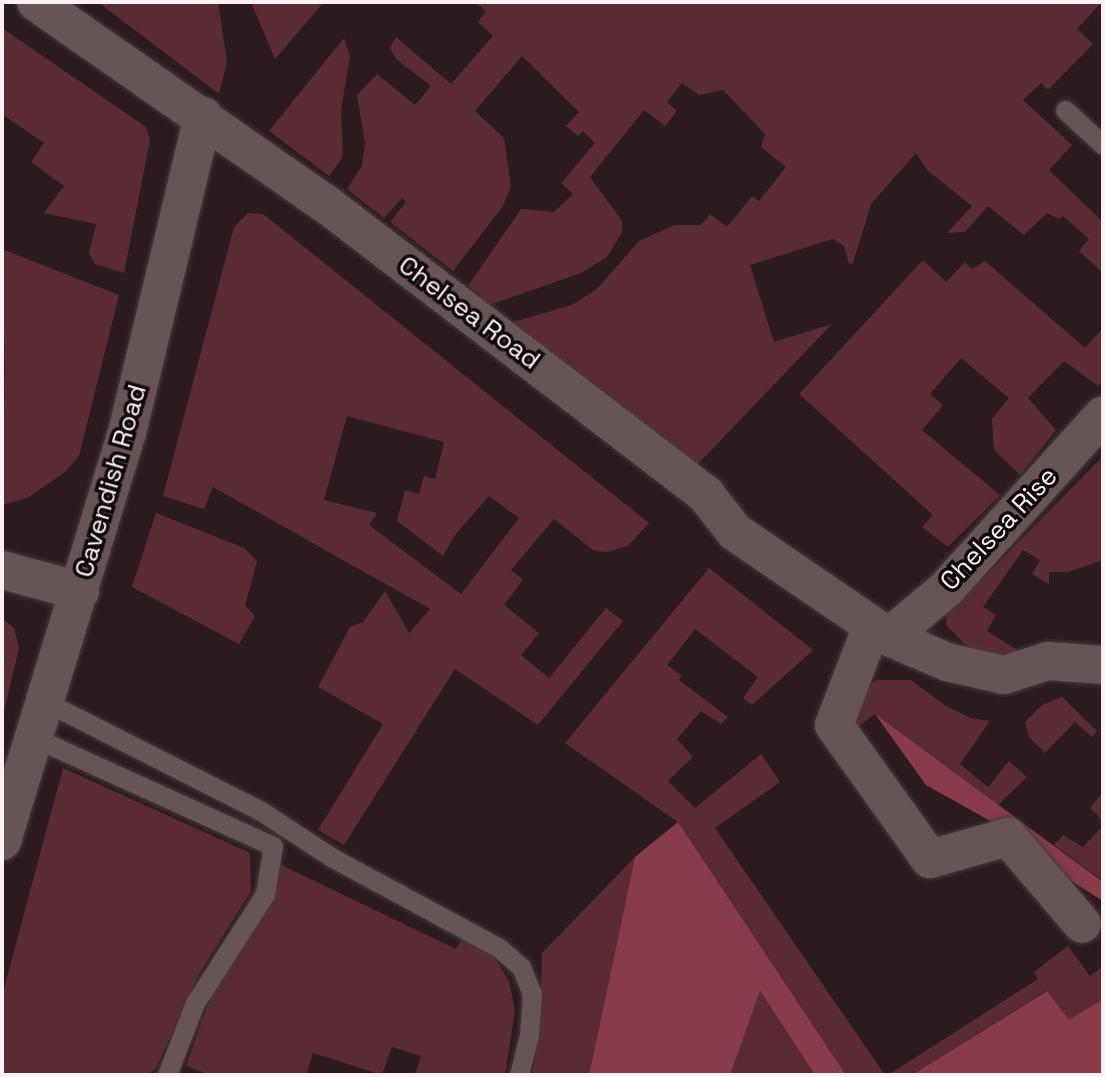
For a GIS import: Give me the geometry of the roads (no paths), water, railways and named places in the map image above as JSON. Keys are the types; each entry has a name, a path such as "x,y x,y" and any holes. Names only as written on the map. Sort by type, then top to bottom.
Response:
{"street":[{"name":"Chelsea Road","path":"36,2 326,204 706,495 735,532 881,632 947,662 1004,676 1048,661 1103,665"},
{"name":"Cavendish Road","path":"2,841 80,591 162,296 203,116"},
{"name":"Chelsea Rise","path":"881,632 946,589 1103,415"},
{"path":"2,570 80,591"},
{"path":"881,632 834,725 930,859 1008,837 1082,924"}],"lane":[{"path":"1065,110 1103,145"},
{"path":"46,702 261,811 331,857 499,948 521,967 532,994 529,1035 519,1075"},
{"path":"35,738 273,846 265,894 195,1003 167,1075"}]}
